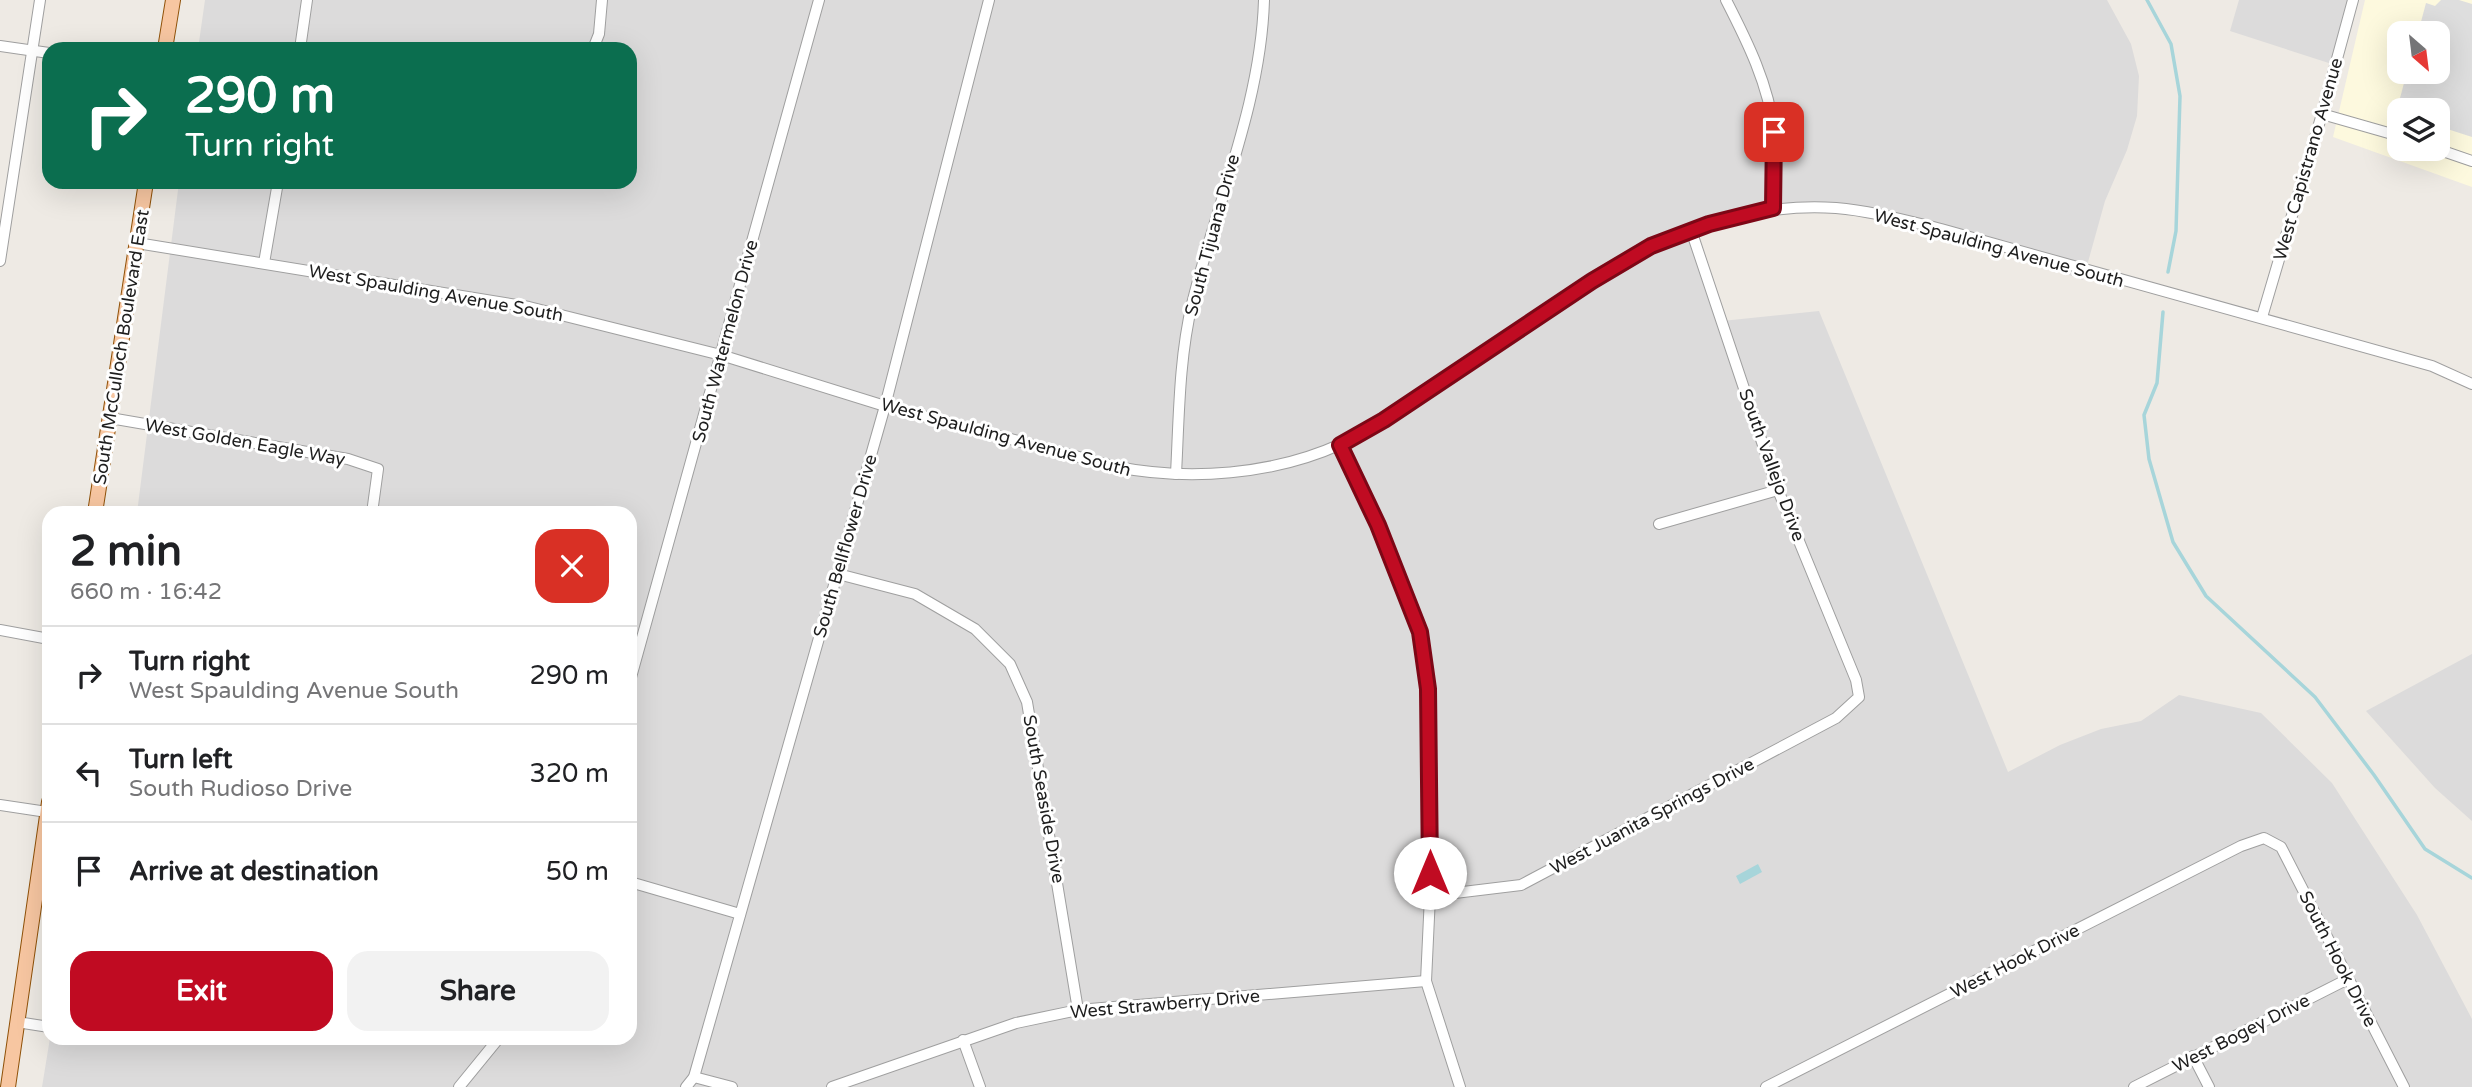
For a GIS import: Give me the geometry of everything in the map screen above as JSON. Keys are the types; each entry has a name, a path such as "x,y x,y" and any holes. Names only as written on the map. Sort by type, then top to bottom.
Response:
{"main road":[{"path":"166,42 173,0"},
{"name":"South McCulloch Boulevard East","path":"97,506 145,189"},
{"path":"8,1087 42,849"}],"street":[{"path":"0,261 40,0"},
{"path":"301,42 307,0"},
{"path":"595,42 602,0"},
{"name":"South Watermelon Drive","path":"637,656 819,0"},
{"name":"South Bellflower Drive","path":"686,1087 694,1077 885,406 989,0"},
{"name":"South Tijuana Drive","path":"1176,474 1184,341 1211,232 1254,83 1263,33 1264,0"},
{"path":"1726,0 1747,40 1764,85 1774,132 1773,208"},
{"name":"West Capistrano Avenue","path":"2262,317 2353,0"},
{"path":"0,46 42,51"},
{"path":"2322,114 2387,133"},
{"path":"2450,153 2472,161"},
{"path":"264,263 277,189"},
{"name":"West Spaulding Avenue South","path":"136,243 529,307 721,355 885,406 1117,467 1176,474 1251,469 1291,461 1340,445 1384,420 1612,268 1651,246 1691,230 1773,208 1836,208 1882,215 2262,317 2432,366 2472,384"},
{"name":"South Vallejo Drive","path":"1691,230 1778,490 1856,680 1858,697"},
{"name":"West Golden Eagle Way","path":"110,418 348,459 378,470 373,506"},
{"path":"1340,445 1378,525 1420,632 1428,689 1430,896 1426,981 1460,1087"},
{"path":"1659,524 1778,490"},
{"name":"South Seaside Drive","path":"838,574 915,594 975,629 1010,664 1027,702 1079,1010"},
{"path":"0,630 42,638"},
{"name":"West Juanita Springs Drive","path":"1430,896 1521,885 1836,718 1858,697"},
{"path":"0,805 42,807"},
{"name":"South Hook Drive","path":"2264,838 2281,847 2404,1087"},
{"name":"West Hook Drive","path":"1766,1087 2241,846 2264,838"},
{"path":"637,884 740,914"},
{"name":"West Bogey Drive","path":"2134,1087 2348,979"},
{"name":"West Strawberry Drive","path":"832,1087 1016,1023 1079,1010 1426,981"},
{"path":"17,1022 42,1026"},
{"path":"963,1040 980,1087"},
{"path":"459,1087 493,1045"},
{"path":"2193,1056 2209,1087"},
{"path":"694,1077 732,1087"}],"shaded area":[{"path":"205,0 2107,0 2131,44 2139,76 2137,116 2127,150 2105,201 2083,280 1941,229 1882,215 1773,208 1691,230 1722,321 1819,311 2008,772 2060,745 2101,729 2141,721 2179,695 2261,713 2332,783 2417,915 2472,1019 2472,1087 42,1087 49,1045 637,1045 637,506 138,506 178,189 637,189 637,42 199,42"},
{"path":"2239,0 2353,0 2335,65 2230,31"},
{"path":"2365,0 2472,0 2472,187 2400,161 2450,161 2450,98 2387,98 2387,156 2333,137"},
{"path":"2441,0 2459,0 2472,4 2472,137 2450,130 2450,98 2400,98 2404,84 2450,84 2450,21 2421,21 2426,3 2435,6"},
{"path":"2472,654 2472,821 2435,788 2366,711"}],"water":[{"path":"1758,864 1762,872 1740,884 1736,876"}],"waterway":[{"path":"2147,0 2171,44 2180,96 2176,231 2168,272"},
{"path":"2163,312 2157,383 2144,415 2149,459 2173,542 2206,596 2315,697 2425,849 2472,878"}],"route":[{"path":"1430,873 1428,689 1420,632 1378,525 1340,445 1384,420 1592,281 1651,246 1709,224 1773,208 1774,132"}]}
